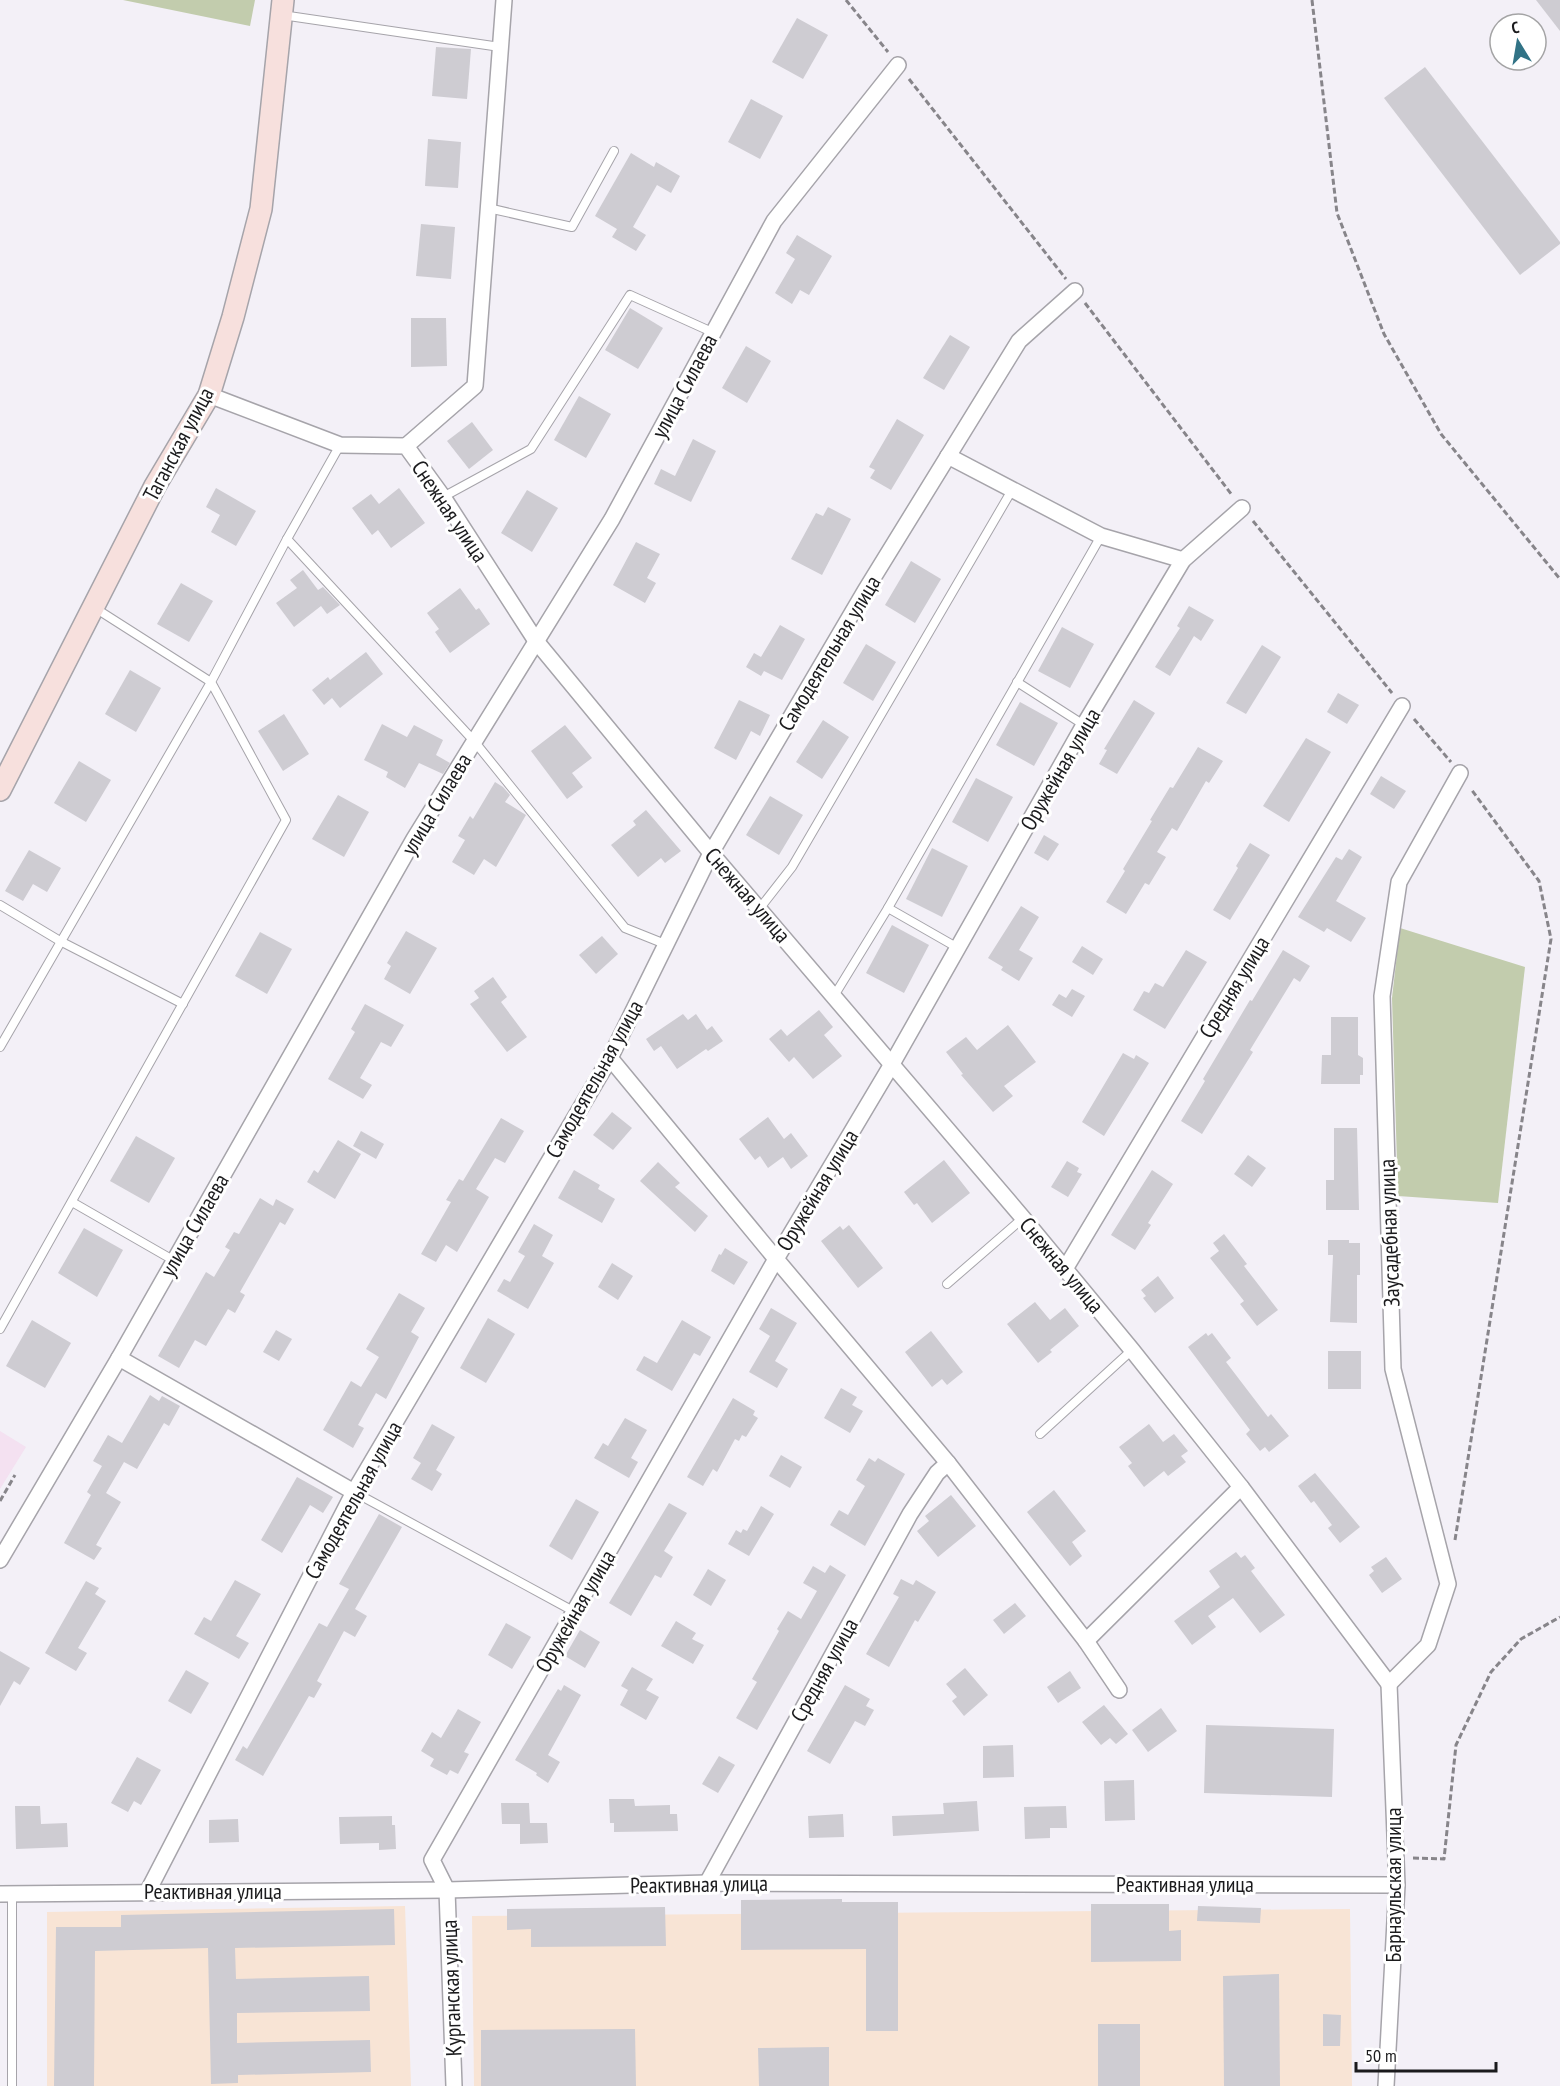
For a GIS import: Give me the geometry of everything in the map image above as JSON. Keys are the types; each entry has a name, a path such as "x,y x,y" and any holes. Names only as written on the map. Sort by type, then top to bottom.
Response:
{"main road":[{"name":"Таганская улица","path":"0,790 155,486 208,395 233,316 261,209 282,8"}],"street":[{"path":"406,446 475,386 504,0"},
{"name":"улица Силаева","path":"0,1560 120,1358 173,1260 414,839 612,519 774,221 898,65"},
{"name":"Самодеятельная улица","path":"148,1891 354,1492 610,1058 711,853 865,591 1018,341 1076,291"},
{"name":"Снежная улица","path":"208,395 340,445 406,446 442,496 536,641 711,853 1023,1218 1132,1350 1241,1487 1389,1684"},
{"path":"948,456 1101,536 1183,560"},
{"name":"Оружейная улица","path":"447,1890 432,1860 776,1259 892,1064 1084,725 1183,560 1242,508"},
{"name":"Средняя улица","path":"1065,1269 1402,706"},
{"name":"Заусадебная улица","path":"1389,1684 1428,1645 1448,1584 1393,1369 1382,996 1399,882 1460,773"},
{"path":"610,1058 948,1463 1086,1641 1119,1690"},
{"path":"120,1358 354,1492"},
{"name":"Средняя улица","path":"706,1883 910,1514 937,1473 948,1463"},
{"path":"1086,1641 1241,1487"},
{"name":"Барнаульская улица","path":"1386,2086 1398,1885 1389,1684"},
{"name":"Реактивная улица","path":"6,1894 447,1890 706,1883 1398,1885"},
{"name":"Курганская улица","path":"447,1890 454,2086"}],"lane":[{"path":"282,8 500,47"},
{"path":"488,208 572,227 614,151"},
{"path":"442,496 531,449 630,295 712,332"},
{"path":"0,1047 211,682 340,445"},
{"path":"760,908 792,867 1012,490"},
{"path":"834,996 888,908 1101,536"},
{"path":"287,539 474,741 625,928 665,944"},
{"path":"0,1329 286,820 211,682 94,608"},
{"path":"1017,682 1084,725"},
{"path":"0,905 60,941 183,1004"},
{"path":"888,908 957,948"},
{"path":"72,1202 173,1260"},
{"path":"946,1284 1023,1218"},
{"path":"1040,1434 1132,1350"},
{"path":"354,1492 575,1612"},
{"path":"6,1894 12,2086"}],"path":[{"path":"846,0 1076,291 1242,508 1402,706 1460,773 1539,882 1551,939 1454,1549"},
{"path":"1312,0 1336,213 1384,334 1441,434 1560,579"},
{"path":"0,1501 15,1474"},
{"path":"1396,1857 1444,1859 1456,1745 1491,1672 1521,1639 1560,1617"}],"shaded area":[{"path":"0,1431 26,1447 0,1489"},
{"path":"405,1906 411,2086 47,2086 47,1912"},
{"path":"1350,1909 1352,2086 474,2086 472,1916"}],"green space":[{"path":"123,0 255,0 250,26"},
{"path":"1400,928 1525,967 1498,1203 1398,1196 1392,998"}],"building":[{"path":"1536,0 1560,0 1560,31 1548,16 1548,12 1545,12"},
{"path":"797,18 828,35 803,79 772,62"},
{"path":"436,47 471,49 467,99 432,96"},
{"path":"1425,67 1560,242 1520,275 1384,98"},
{"path":"751,99 783,116 760,159 728,142"},
{"path":"428,139 461,142 458,188 425,186"},
{"path":"631,153 654,167 656,162 680,176 671,193 657,185 633,227 646,235 636,251 612,237 617,229 595,216"},
{"path":"421,224 455,227 451,279 416,276"},
{"path":"797,235 832,256 809,295 800,290 792,304 775,293 795,259 786,253"},
{"path":"630,308 663,328 638,369 605,350"},
{"path":"411,318 446,318 447,366 411,367"},
{"path":"950,335 970,347 944,390 923,378"},
{"path":"746,346 771,361 747,403 722,388"},
{"path":"579,396 611,414 586,458 554,440"},
{"path":"897,419 924,435 891,490 870,478 875,470 869,467"},
{"path":"472,422 493,450 469,469 447,441"},
{"path":"693,439 716,451 691,502 654,484 661,469 675,476"},
{"path":"216,488 256,511 236,546 211,532 220,515 206,507"},
{"path":"399,488 425,523 391,548 378,530 372,535 352,508 371,494 379,504"},
{"path":"527,490 558,508 532,552 501,533"},
{"path":"828,507 851,519 822,575 791,559 816,513 823,516"},
{"path":"636,542 660,554 647,578 656,583 645,603 613,585"},
{"path":"911,561 941,579 915,623 885,605"},
{"path":"303,570 318,590 323,587 340,605 327,614 321,606 294,627 276,603 297,588 290,580"},
{"path":"181,583 213,601 189,642 157,624"},
{"path":"460,588 490,624 450,653 435,632 439,629 427,613"},
{"path":"1189,606 1214,620 1201,641 1194,636 1170,676 1155,667 1180,628 1177,626"},
{"path":"780,625 805,639 782,680 764,671 761,676 746,667 754,653 761,657"},
{"path":"1062,627 1094,644 1070,688 1038,671"},
{"path":"866,644 896,662 873,701 843,683"},
{"path":"1262,645 1281,657 1246,714 1226,703"},
{"path":"366,652 383,674 340,708 332,698 324,705 312,690 328,677 330,680"},
{"path":"130,670 161,688 136,732 105,714"},
{"path":"1338,693 1359,705 1347,724 1327,712"},
{"path":"739,700 770,715 760,736 751,731 736,760 714,748"},
{"path":"1134,700 1155,713 1117,774 1099,764 1107,750 1104,749"},
{"path":"1020,702 1058,723 1034,766 996,745"},
{"path":"284,714 309,754 283,771 258,731"},
{"path":"823,720 849,737 822,779 796,762"},
{"path":"382,724 407,737 414,725 443,740 436,755 450,763 443,774 419,763 405,788 386,777 388,772 364,760"},
{"path":"565,725 592,758 572,773 583,787 567,799 531,751"},
{"path":"1306,738 1331,752 1289,822 1263,806"},
{"path":"1198,747 1223,761 1209,783 1206,781 1177,831 1172,828 1157,852 1166,857 1149,885 1145,883 1126,914 1106,902 1152,821 1150,820"},
{"path":"79,761 111,780 86,822 54,803"},
{"path":"1381,776 1406,791 1394,809 1370,794"},
{"path":"976,778 1013,797 988,842 952,822"},
{"path":"495,782 510,795 505,802 526,815 496,867 484,859 474,875 452,862 465,840 458,836 470,816 473,819"},
{"path":"338,795 369,812 344,857 312,839"},
{"path":"770,796 803,815 779,855 746,835"},
{"path":"646,810 681,851 665,863 661,858 638,877 611,845 636,825 633,821"},
{"path":"1044,835 1059,844 1048,861 1034,853"},
{"path":"1250,843 1270,855 1230,920 1213,910"},
{"path":"932,848 968,866 942,917 906,899"},
{"path":"1349,849 1362,857 1336,901 1366,918 1351,942 1327,928 1324,932 1298,917 1336,857 1342,860"},
{"path":"29,850 61,868 47,892 33,884 23,901 5,891"},
{"path":"1021,906 1039,917 1019,950 1033,958 1019,981 1001,970 1003,967 988,958"},
{"path":"892,925 929,945 904,993 866,973"},
{"path":"406,931 437,948 410,994 384,979 391,966 387,963"},
{"path":"260,932 292,949 267,994 235,976"},
{"path":"602,936 618,954 596,974 579,955"},
{"path":"1082,946 1103,959 1093,975 1072,962"},
{"path":"1186,950 1207,962 1165,1029 1133,1010 1144,991 1149,993 1155,983 1163,987"},
{"path":"1283,950 1310,966 1300,982 1294,978 1250,1050 1253,1052 1202,1134 1181,1121 1250,1000 1252,1001"},
{"path":"493,977 507,997 501,1002 527,1037 507,1052 470,1004 479,998 474,991"},
{"path":"1072,989 1085,996 1072,1017 1052,1005 1059,994 1066,998"},
{"path":"365,1004 404,1025 391,1047 381,1042 360,1078 372,1085 363,1099 328,1079 355,1032 351,1029"},
{"path":"819,1010 833,1027 824,1035 842,1056 813,1079 794,1057 789,1062 769,1039 781,1029 787,1036"},
{"path":"683,1014 688,1020 696,1014 707,1030 712,1026 723,1041 708,1051 706,1049 677,1069 661,1046 654,1051 646,1039"},
{"path":"1331,1017 1358,1017 1358,1055 1363,1058 1363,1075 1360,1075 1360,1084 1321,1084 1322,1055 1331,1055"},
{"path":"1008,1025 1036,1062 1004,1086 1013,1096 993,1112 961,1075 963,1074 946,1052 966,1037 977,1050"},
{"path":"1123,1053 1134,1059 1136,1055 1149,1063 1104,1136 1082,1122"},
{"path":"612,1112 632,1128 613,1150 593,1135"},
{"path":"768,1117 784,1139 791,1133 808,1156 791,1169 783,1157 768,1168 760,1156 755,1160 739,1139"},
{"path":"501,1118 524,1131 505,1163 495,1158 476,1189 489,1197 457,1252 446,1245 436,1262 421,1254 451,1202 446,1200 459,1179 463,1181"},
{"path":"1334,1128 1357,1128 1359,1210 1326,1210 1326,1180 1334,1180"},
{"path":"361,1131 384,1144 376,1159 353,1146"},
{"path":"136,1136 175,1158 149,1203 110,1181"},
{"path":"338,1140 361,1154 335,1199 307,1182 314,1170 318,1173"},
{"path":"1248,1155 1266,1168 1252,1187 1234,1174"},
{"path":"944,1160 970,1193 932,1223 917,1203 914,1205 904,1192"},
{"path":"1067,1161 1079,1168 1077,1172 1082,1174 1068,1197 1051,1187"},
{"path":"658,1162 680,1183 675,1187 708,1216 695,1232 640,1181"},
{"path":"574,1170 600,1185 598,1189 615,1199 602,1223 558,1198"},
{"path":"1152,1170 1173,1184 1148,1223 1151,1225 1135,1250 1111,1235"},
{"path":"260,1198 273,1206 276,1199 294,1209 285,1225 280,1222 240,1292 245,1295 235,1313 228,1309 206,1346 195,1340 179,1368 158,1356 206,1272 214,1277 230,1250 225,1247 234,1232 239,1234"},
{"path":"534,1224 553,1235 542,1256 554,1263 528,1309 497,1291 504,1279 510,1282 525,1256 518,1252"},
{"path":"849,1225 883,1268 858,1288 821,1241 840,1226 843,1230"},
{"path":"84,1228 123,1250 97,1297 58,1273"},
{"path":"1224,1234 1247,1264 1244,1266 1278,1310 1257,1326 1240,1304 1244,1301 1210,1258 1219,1251 1213,1243"},
{"path":"1328,1240 1349,1240 1349,1243 1360,1243 1357,1323 1330,1322 1333,1255 1328,1255"},
{"path":"725,1248 748,1262 734,1285 711,1271 719,1254 721,1255"},
{"path":"612,1263 633,1276 618,1300 598,1287"},
{"path":"1158,1276 1174,1298 1155,1313 1143,1298 1146,1296 1141,1290"},
{"path":"399,1293 425,1308 411,1332 419,1337 386,1399 376,1393 358,1425 364,1428 353,1448 323,1430 351,1381 361,1387 379,1357 366,1349"},
{"path":"1035,1302 1050,1320 1065,1308 1079,1326 1038,1363 1007,1324"},
{"path":"771,1308 797,1323 775,1361 788,1369 777,1388 749,1372 770,1336 759,1329"},
{"path":"488,1318 515,1334 486,1383 460,1368"},
{"path":"32,1320 71,1343 45,1388 6,1366"},
{"path":"682,1320 711,1337 700,1356 694,1353 672,1391 636,1370 644,1356 657,1363"},
{"path":"276,1330 292,1339 279,1361 263,1352"},
{"path":"931,1331 963,1372 947,1385 942,1379 932,1387 905,1352"},
{"path":"1206,1333 1208,1336 1212,1333 1231,1358 1226,1362 1268,1417 1271,1414 1289,1436 1269,1452 1265,1447 1260,1451 1246,1434 1250,1430 1188,1347"},
{"path":"1328,1351 1361,1351 1361,1389 1328,1389"},
{"path":"841,1388 857,1397 852,1405 863,1411 850,1433 824,1418"},
{"path":"150,1395 159,1401 162,1396 180,1406 169,1426 164,1423 137,1469 124,1462 106,1493 121,1502 96,1545 102,1548 94,1560 64,1543 91,1495 87,1492 102,1466 93,1461 108,1435 122,1443"},
{"path":"733,1398 755,1411 753,1415 758,1418 746,1437 742,1435 739,1441 735,1439 717,1472 713,1469 703,1486 687,1477"},
{"path":"625,1418 647,1430 631,1458 638,1462 629,1478 594,1458 603,1443 608,1446"},
{"path":"432,1424 455,1437 436,1470 442,1474 432,1491 411,1479 421,1463 413,1458"},
{"path":"1149,1424 1163,1442 1174,1434 1188,1451 1181,1456 1186,1462 1168,1476 1164,1471 1144,1487 1128,1466 1132,1463 1119,1447"},
{"path":"781,1455 802,1467 790,1488 769,1476"},
{"path":"869,1458 875,1462 878,1458 905,1474 865,1546 830,1525 839,1510 848,1515 865,1486 856,1480"},
{"path":"1315,1473 1360,1527 1340,1543 1328,1528 1332,1525 1314,1501 1311,1503 1298,1486"},
{"path":"297,1477 333,1497 323,1513 310,1505 282,1553 261,1540"},
{"path":"1054,1490 1086,1531 1072,1542 1082,1556 1070,1566 1027,1512"},
{"path":"951,1495 976,1526 938,1557 917,1531 929,1521 925,1516"},
{"path":"576,1499 599,1512 572,1560 549,1546"},
{"path":"669,1503 687,1513 664,1551 673,1557 661,1578 655,1575 631,1616 609,1603"},
{"path":"761,1506 774,1514 749,1556 728,1544 736,1530 741,1533 743,1529 747,1531"},
{"path":"379,1514 402,1527 355,1609 367,1616 355,1637 344,1631 317,1681 322,1684 314,1698 309,1696 263,1776 235,1760 243,1746 247,1749 319,1623 327,1627 349,1589 339,1584"},
{"path":"1236,1552 1241,1558 1245,1555 1255,1568 1251,1571 1285,1615 1260,1633 1233,1598 1208,1616 1216,1627 1192,1645 1174,1621 1220,1587 1209,1571"},
{"path":"1386,1557 1402,1579 1382,1593 1369,1575 1374,1571 1371,1567"},
{"path":"830,1565 846,1575 757,1730 736,1718 757,1682 752,1679 788,1611 801,1619 817,1591 803,1583 813,1566 825,1573"},
{"path":"708,1569 726,1580 711,1606 693,1595"},
{"path":"901,1579 913,1585 916,1580 936,1592 918,1622 915,1620 889,1667 866,1654 899,1597 893,1594"},
{"path":"235,1580 261,1594 236,1636 249,1643 239,1659 194,1634 204,1617 211,1621"},
{"path":"86,1581 99,1588 95,1594 106,1601 78,1648 87,1653 76,1671 45,1653"},
{"path":"1015,1603 1026,1616 1004,1634 993,1620"},
{"path":"676,1621 696,1633 692,1639 704,1645 693,1664 661,1646"},
{"path":"506,1623 531,1637 512,1669 488,1655"},
{"path":"580,1630 600,1642 585,1668 565,1656"},
{"path":"0,1651 30,1668 20,1685 14,1681 0,1706"},
{"path":"632,1667 653,1679 646,1690 659,1697 646,1720 620,1705 628,1690 621,1686"},
{"path":"965,1668 988,1695 964,1716 952,1701 957,1697 946,1684"},
{"path":"186,1670 209,1683 191,1714 168,1701"},
{"path":"1070,1671 1081,1688 1058,1703 1047,1687"},
{"path":"564,1685 581,1695 548,1755 560,1762 548,1783 536,1775 537,1773 515,1760 558,1689 561,1691"},
{"path":"845,1685 870,1699 866,1706 874,1710 865,1726 855,1721 830,1764 807,1751"},
{"path":"1104,1705 1128,1734 1116,1744 1110,1738 1101,1745 1082,1722"},
{"path":"1161,1708 1177,1731 1148,1752 1132,1730"},
{"path":"458,1709 481,1722 464,1752 469,1754 458,1774 450,1770 447,1775 430,1766 434,1759 421,1751 432,1732 441,1738"},
{"path":"1206,1725 1334,1729 1332,1797 1204,1793"},
{"path":"1013,1745 1014,1777 983,1778 983,1746"},
{"path":"719,1756 735,1765 718,1793 702,1784"},
{"path":"137,1757 161,1770 141,1805 134,1801 128,1812 111,1803"},
{"path":"1134,1780 1135,1820 1105,1821 1104,1781"},
{"path":"609,1799 634,1799 635,1806 670,1805 670,1814 677,1814 678,1831 614,1832 614,1823 610,1823"},
{"path":"977,1801 979,1831 893,1836 892,1816 944,1814 943,1803"},
{"path":"501,1803 529,1803 530,1823 547,1823 548,1843 520,1844 520,1824 502,1824"},
{"path":"15,1806 40,1806 41,1824 67,1823 68,1847 16,1849"},
{"path":"1066,1806 1067,1828 1050,1828 1050,1838 1025,1839 1024,1807"},
{"path":"843,1814 844,1837 809,1838 808,1816"},
{"path":"392,1816 392,1825 395,1825 396,1849 379,1850 379,1843 340,1844 339,1817"},
{"path":"238,1819 239,1842 209,1843 209,1820"},
{"path":"842,1899 842,1902 898,1902 898,2031 866,2031 866,1949 741,1950 741,1900"},
{"path":"1091,1904 1169,1904 1169,1931 1181,1930 1181,1961 1091,1962"},
{"path":"1198,1906 1261,1908 1260,1923 1197,1921"},
{"path":"665,1907 666,1946 531,1947 531,1929 507,1930 507,1909"},
{"path":"394,1909 395,1945 235,1948 236,1979 369,1976 370,2011 237,2013 237,2043 370,2040 371,2072 238,2075 238,2083 211,2084 208,1948 95,1951 94,2086 54,2086 56,1927 121,1927 121,1915"},
{"path":"1279,1974 1280,2086 1224,2086 1223,1976"},
{"path":"1323,2014 1341,2015 1340,2046 1323,2046"},
{"path":"1098,2024 1140,2024 1140,2086 1098,2086"},
{"path":"635,2029 636,2086 481,2086 481,2030"},
{"path":"829,2047 829,2086 759,2086 758,2048"}]}
